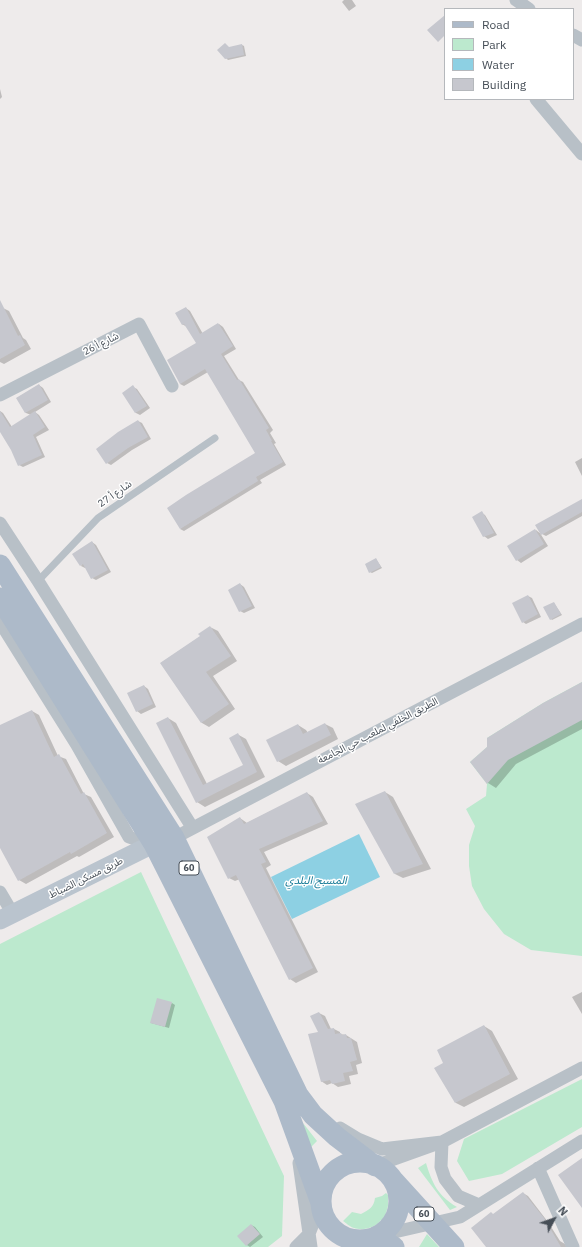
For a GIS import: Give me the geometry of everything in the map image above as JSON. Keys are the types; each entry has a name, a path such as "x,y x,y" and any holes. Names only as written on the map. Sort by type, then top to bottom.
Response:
{"main road":[{"name":"60","path":"0,565 174,838 298,1095 313,1115 337,1137 375,1166"},
{"name":"60","path":"0,598 153,845 284,1101 321,1203"},
{"path":"360,1162 375,1166 388,1174 393,1180 398,1195 398,1211 384,1232 381,1243 370,1239 354,1240 340,1235 334,1230 325,1217 321,1203 323,1190 326,1182 337,1170 360,1162"},
{"name":"60","path":"393,1180 454,1246"}],"street":[{"path":"517,4 527,8"},
{"path":"537,100 582,154"},
{"name":"شارع أ 26","path":"0,395 139,324 172,386"},
{"path":"0,523 192,827"},
{"path":"0,622 77,745 129,837 153,845"},
{"name":"الطريق الخلفي لملعب حي الجامعة","path":"174,838 192,827 582,624"},
{"name":"طريق مسكن الضباط","path":"7,917 153,845 174,838"},
{"path":"0,892 7,917"},
{"path":"375,1166 442,1142 582,1068"},
{"path":"308,1108 358,1139 382,1149 442,1142"},
{"path":"296,1136 311,1247"},
{"path":"454,1246 450,1231 452,1225 460,1217 582,1141"},
{"path":"442,1142 441,1167 445,1180 458,1196 479,1206"},
{"path":"538,1168 573,1247"},
{"path":"296,1247 309,1234 321,1203"},
{"path":"381,1243 433,1224 460,1217"}],"lane":[{"name":"شارع أ 27","path":"38,581 98,518 215,438"}],"green space":[{"path":"582,682 582,956 531,950 504,934 484,909 472,886 469,866 469,845 475,826 466,809 486,796 487,784 470,762 487,747 487,738 543,703"},
{"path":"141,872 284,1176 282,1236 268,1247 0,1247 0,944"},
{"path":"582,1079 582,1127 502,1174 469,1181 457,1161 464,1139"},
{"path":"303,1123 317,1141 310,1148"},
{"path":"426,1163 433,1183 440,1194 457,1207 450,1210 418,1168"},
{"path":"386,1193 388,1195 388,1206 384,1220 381,1220 372,1227 361,1229 350,1226 343,1221 352,1212 361,1214 371,1208 375,1198"},
{"path":"427,1234 439,1247 419,1247"}],"water":[{"name":"المسبح البلدي","path":"359,834 380,877 292,919 271,877"}],"building":[{"path":"444,16 444,36 438,42 427,30"},
{"path":"225,43 229,47 242,44 244,55 225,59 217,50"},
{"path":"0,300 18,336 20,335 25,345 0,359"},
{"path":"186,307 200,334 218,323 233,346 221,354 237,380 239,379 269,428 266,430 283,462 256,477 258,481 180,529 167,508 255,453 205,369 180,384 167,360 196,343 175,313"},
{"path":"39,384 48,400 25,413 16,398"},
{"path":"133,385 147,406 135,413 122,393"},
{"path":"0,411 10,427 35,411 45,427 33,435 42,455 18,466 11,450 0,432"},
{"path":"138,420 148,437 128,448 106,464 96,449 118,432"},
{"path":"582,499 582,512 541,535 535,525"},
{"path":"482,511 494,533 483,537 472,517"},
{"path":"535,529 544,544 516,561 507,546"},
{"path":"92,541 108,570 91,579 83,564 80,566 72,554"},
{"path":"376,558 381,567 369,573 365,564"},
{"path":"240,583 252,606 239,612 228,590"},
{"path":"528,595 538,614 522,623 512,603"},
{"path":"554,602 561,614 550,620 543,607"},
{"path":"210,626 231,656 206,672 229,704 201,723 160,663 200,636 198,634"},
{"path":"582,682 582,720 508,760 487,784 470,762 487,747 487,738 543,703"},
{"path":"144,685 153,704 136,712 127,693"},
{"path":"32,710 54,757 59,754 81,794 84,792 107,833 71,854 70,852 18,881 0,848 0,725"},
{"path":"168,717 203,785 243,765 229,738 238,733 257,772 196,803 156,723"},
{"path":"325,723 331,735 277,762 266,740 298,724 303,734"},
{"path":"385,791 423,864 394,874 355,804"},
{"path":"307,792 323,821 259,849 266,862 261,864 313,968 289,980 236,875 228,879 207,837 240,817 244,824"},
{"path":"157,998 172,1002 165,1027 150,1023"},
{"path":"319,1012 328,1029 334,1028 335,1034 346,1034 347,1038 351,1038 357,1060 350,1062 353,1071 343,1073 345,1081 332,1084 330,1080 321,1082 308,1034 318,1032 310,1016"},
{"path":"484,1025 510,1074 455,1103 434,1068 443,1063 437,1050"},
{"path":"582,1158 582,1208 558,1175"},
{"path":"523,1192 544,1218 561,1247 486,1247 471,1228 491,1212 493,1214"},
{"path":"251,1224 260,1234 246,1246 237,1236"}]}
